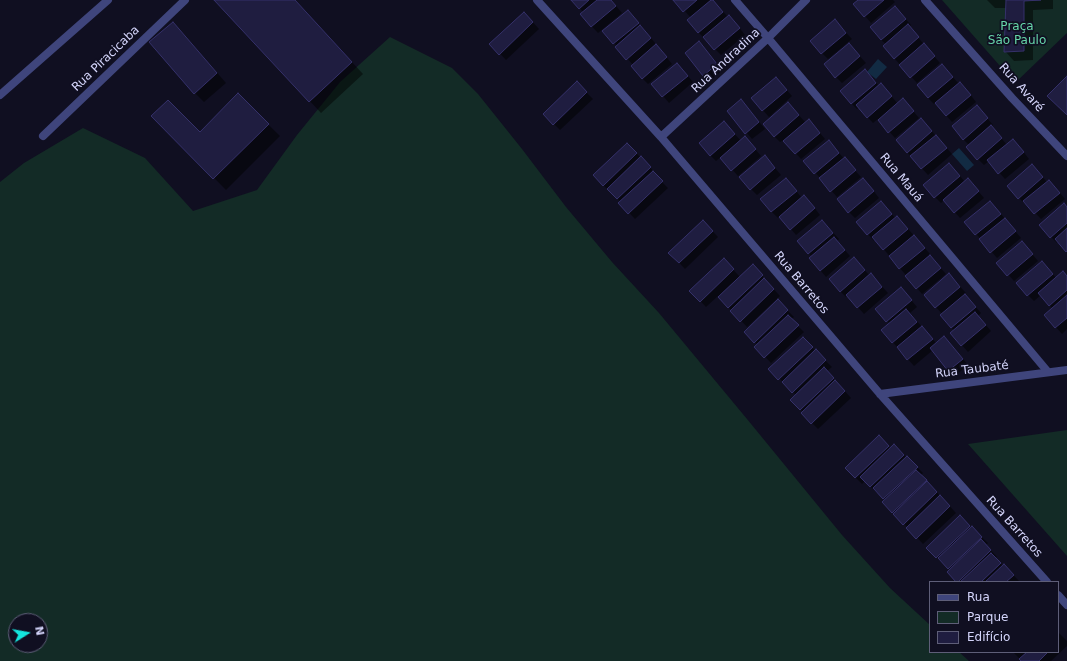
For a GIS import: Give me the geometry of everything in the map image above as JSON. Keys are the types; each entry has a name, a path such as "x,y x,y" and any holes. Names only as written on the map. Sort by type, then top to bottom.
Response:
{"street":[{"path":"0,95 108,0"},
{"name":"Rua Piracicaba","path":"43,136 185,0"},
{"name":"Rua Barretos","path":"537,0 660,137 880,394 1046,581"},
{"name":"Rua Mauá","path":"735,0 1048,372"},
{"name":"Rua Andradina","path":"660,137 768,38 806,0"},
{"name":"Rua Avaré","path":"925,0 1012,98 1067,156"},
{"name":"Rua Taubaté","path":"880,394 1067,370"},
{"path":"1059,596 1067,605"}],"green space":[{"name":"Praça São Paulo","path":"942,0 1067,0 1067,33 1015,83"},
{"path":"390,37 452,68 478,94 566,207 612,262 659,313 842,535 890,588 929,624 929,653 960,653 969,661 0,661 0,182 24,163 83,128 145,158 193,211 257,190 297,135 340,82"},
{"path":"1067,430 1067,556 968,444"}],"water":[{"path":"878,59 887,67 876,79 867,72"},
{"path":"959,148 974,165 967,171 952,154"}],"building":[{"path":"214,0 295,0 352,62 309,102"},
{"path":"571,0 589,0 579,9"},
{"path":"597,0 611,0 616,6 591,27 580,14"},
{"path":"673,0 697,0 683,12"},
{"path":"711,0 713,0 723,12 698,33 687,20"},
{"path":"858,0 884,0 864,17 853,4"},
{"path":"1006,0 1041,0 1024,1 1024,51 1004,52"},
{"path":"895,6 906,19 881,40 870,27"},
{"path":"628,10 639,23 613,44 602,31"},
{"path":"524,12 533,22 499,55 489,44"},
{"path":"729,15 740,28 714,50 703,37"},
{"path":"835,19 846,33 821,54 810,41"},
{"path":"173,22 217,73 194,94 149,42"},
{"path":"908,24 919,37 894,59 883,46"},
{"path":"640,25 651,38 626,60 615,47"},
{"path":"699,41 717,64 703,76 685,53"},
{"path":"849,43 860,56 835,78 824,64"},
{"path":"924,43 935,56 910,78 899,65"},
{"path":"656,44 667,57 642,79 631,66"},
{"path":"677,63 688,76 662,97 651,84"},
{"path":"942,64 953,77 928,98 917,85"},
{"path":"865,69 876,83 851,104 840,91"},
{"path":"1067,76 1067,115 1047,96"},
{"path":"776,77 787,90 762,111 751,98"},
{"path":"577,81 587,92 553,125 543,114"},
{"path":"960,82 971,95 946,116 935,103"},
{"path":"881,83 892,96 867,118 856,105"},
{"path":"238,93 269,124 213,179 151,116 168,100 200,132"},
{"path":"903,98 914,111 888,133 878,120"},
{"path":"741,99 759,122 745,134 727,111"},
{"path":"788,102 799,115 774,137 763,124"},
{"path":"977,105 988,118 963,140 952,126"},
{"path":"921,118 932,131 907,153 896,140"},
{"path":"809,119 820,133 795,154 783,141"},
{"path":"724,121 735,134 710,156 699,143"},
{"path":"991,125 1002,138 977,160 966,147"},
{"path":"936,135 947,148 921,169 910,156"},
{"path":"745,136 756,149 731,171 720,158"},
{"path":"1013,139 1024,152 998,174 987,160"},
{"path":"829,140 839,153 814,174 803,161"},
{"path":"627,143 637,153 603,186 593,175"},
{"path":"765,155 775,168 750,190 739,177"},
{"path":"641,156 651,167 617,199 607,189"},
{"path":"845,157 856,170 830,192 819,178"},
{"path":"949,163 960,176 934,198 923,185"},
{"path":"1032,164 1043,177 1018,199 1007,186"},
{"path":"653,171 663,181 628,214 618,203"},
{"path":"786,178 797,191 771,212 760,199"},
{"path":"863,178 874,191 848,213 837,199"},
{"path":"968,178 979,191 954,213 943,200"},
{"path":"1049,180 1060,193 1034,214 1023,201"},
{"path":"804,195 815,208 790,230 779,217"},
{"path":"881,201 892,214 867,235 856,222"},
{"path":"990,201 1001,214 975,235 964,222"},
{"path":"1064,203 1067,207 1067,223 1050,238 1039,225"},
{"path":"897,216 908,229 883,250 872,237"},
{"path":"1005,218 1016,231 990,253 979,239"},
{"path":"703,220 713,231 679,263 668,253"},
{"path":"822,220 833,233 808,254 797,241"},
{"path":"1067,228 1067,251 1066,252 1055,239"},
{"path":"914,235 925,248 899,269 889,256"},
{"path":"834,237 845,250 820,271 809,258"},
{"path":"1022,241 1033,254 1007,276 996,263"},
{"path":"930,255 941,268 916,289 905,276"},
{"path":"854,257 865,270 840,292 829,279"},
{"path":"724,258 734,269 700,302 689,291"},
{"path":"1042,261 1053,274 1027,296 1016,283"},
{"path":"753,264 763,275 728,308 718,297"},
{"path":"1063,271 1067,276 1067,290 1049,306 1038,293"},
{"path":"871,273 882,287 857,308 846,295"},
{"path":"949,273 960,287 935,308 924,295"},
{"path":"764,278 774,289 740,322 730,311"},
{"path":"901,287 912,300 886,322 875,309"},
{"path":"965,294 976,307 951,328 940,315"},
{"path":"1067,295 1067,318 1055,328 1044,315"},
{"path":"778,299 788,310 754,343 744,332"},
{"path":"906,309 917,322 892,343 881,330"},
{"path":"975,312 986,325 961,346 950,333"},
{"path":"788,315 799,325 764,358 754,347"},
{"path":"922,326 933,339 907,360 897,347"},
{"path":"944,336 963,359 948,371 930,348"},
{"path":"803,337 813,347 778,380 768,369"},
{"path":"816,349 826,360 792,393 782,382"},
{"path":"824,367 834,378 800,410 790,400"},
{"path":"835,380 845,391 811,424 801,413"},
{"path":"879,435 889,446 855,478 845,468"},
{"path":"894,444 904,455 870,487 860,477"},
{"path":"907,456 918,467 883,499 873,488"},
{"path":"916,470 927,480 892,513 882,502"},
{"path":"927,481 937,492 903,525 893,514"},
{"path":"940,495 950,506 916,539 906,528"},
{"path":"960,515 970,526 936,558 926,548"},
{"path":"972,526 982,537 948,569 938,558"},
{"path":"981,539 991,550 959,581 955,581 947,572"},
{"path":"991,553 1001,563 982,581 961,581"},
{"path":"1004,564 1014,575 1007,581 986,581"},
{"path":"1026,653 1047,653 1039,661 1021,661 1019,659"}]}
